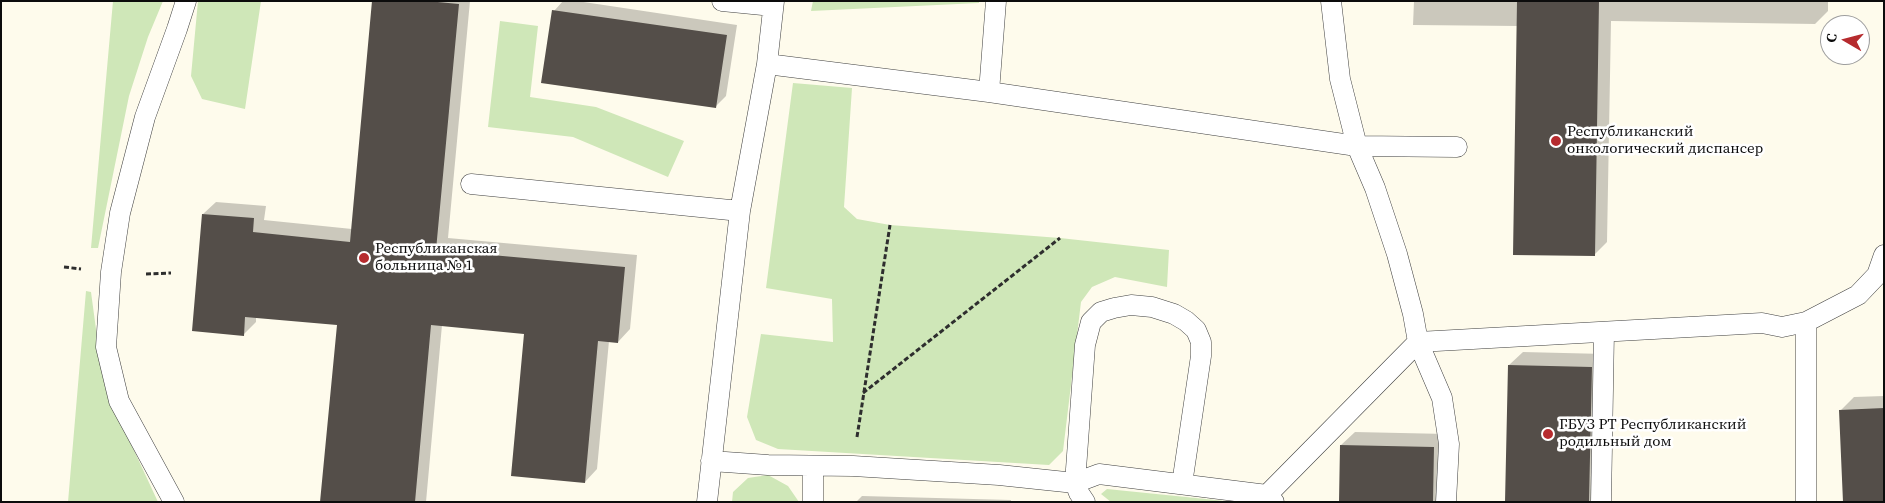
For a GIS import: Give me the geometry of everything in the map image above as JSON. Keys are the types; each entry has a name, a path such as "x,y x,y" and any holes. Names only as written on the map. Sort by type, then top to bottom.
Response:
{"lane":[{"path":"174,502 119,401 106,347 111,272 120,213 145,117 186,1"},
{"path":"707,502 740,211 767,64 774,3 722,1"},
{"path":"989,92 996,1"},
{"path":"1331,1 1340,79 1357,146 1375,188 1397,254 1413,314 1418,342 1442,398 1449,444 1446,502"},
{"path":"767,64 989,92 1357,146 1456,147"},
{"path":"471,184 740,211"},
{"path":"711,461 902,469 1075,482 1099,474 1182,484 1270,498 1418,342 1762,324 1782,327 1806,322 1858,295 1876,275 1884,255"},
{"path":"1085,502 1075,482 1085,345 1091,322 1101,312 1114,308 1131,305 1174,314 1196,330 1201,342 1201,356 1182,484"},
{"path":"1806,322 1806,502"},
{"path":"1601,502 1604,332"},
{"path":"813,466 813,502"}],"path":[{"path":"856,445 890,225"},
{"path":"863,393 1060,238"},
{"path":"146,274 171,273"}],"green space":[{"path":"113,1 163,1 148,37 129,96 98,248 91,248"},
{"path":"198,1 261,1 245,109 202,99 191,76"},
{"path":"813,1 979,1 979,3 811,11"},
{"path":"500,21 538,26 530,97 596,107 684,141 668,177 573,137 488,127"},
{"path":"793,83 852,88 844,207 857,219 890,225 1060,238 1169,250 1167,287 1115,277 1092,287 1081,302 1063,451 1049,465 778,449 756,440 747,417 761,334 833,342 832,299 766,288"},
{"path":"86,291 91,292 100,359 112,403 158,502 68,502"},
{"path":"768,475 788,486 799,502 732,502 733,492 748,478"},
{"path":"1107,489 1235,502 1111,502 1101,494"}],"building":[{"name":"Республиканская больница № 1","path":"372,1 427,1 459,4 436,250 625,267 618,343 598,341 585,483 511,476 524,334 431,325 415,502 320,502 337,325 245,317 244,336 192,331 202,214 254,218 253,232 350,242"},
{"name":"Республиканский онкологический диспансер","path":"1517,1 1599,1 1595,256 1513,255"},
{"path":"552,10 727,35 716,108 541,83"},
{"name":"ГБУЗ РТ Республиканский родильный дом","path":"1508,365 1592,367 1589,502 1505,502"},
{"path":"1884,408 1884,502 1843,502 1839,410"},
{"path":"1340,445 1434,447 1433,502 1339,502"}],"place":[{"name":"Республиканский онкологический диспансер","path":"1556,141"},
{"name":"Республиканская больница № 1","path":"364,258"},
{"name":"ГБУЗ РТ Республиканский родильный дом","path":"1548,434"}]}
